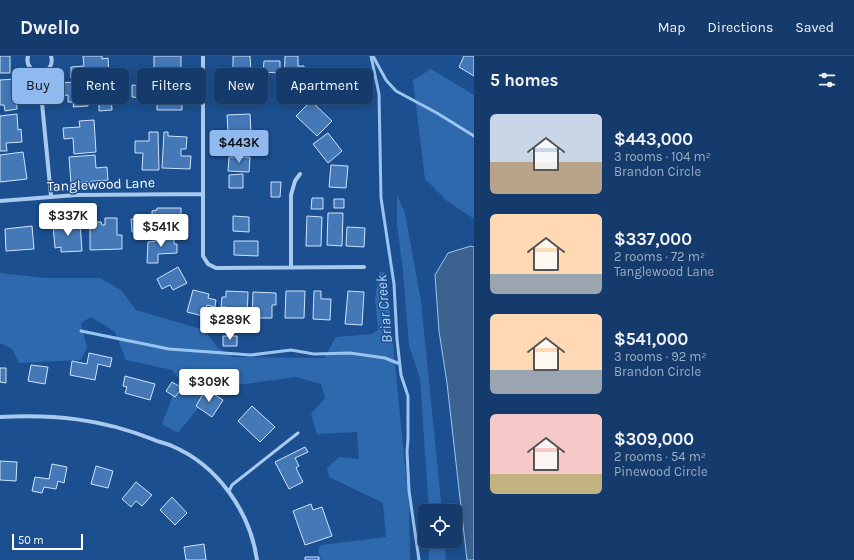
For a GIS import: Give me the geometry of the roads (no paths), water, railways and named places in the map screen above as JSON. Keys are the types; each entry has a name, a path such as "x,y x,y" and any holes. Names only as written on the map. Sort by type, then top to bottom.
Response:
{"street":[{"path":"28,56 28,64 30,68"},
{"path":"49,68 51,56"},
{"path":"203,56 203,256 208,264 216,268 364,267"},
{"path":"42,104 51,196"},
{"path":"291,268 291,195 295,181 300,174"},
{"name":"Tanglewood Lane","path":"0,201 51,196 203,194"},
{"path":"0,417 47,416 104,423 172,446 192,457 211,472 229,491 250,531 257,560"}],"lane":[{"path":"229,491 232,485 298,433"}],"waterway":[{"name":"Briar Creek","path":"371,56 379,94 381,198 394,284 397,339 401,375 408,396 407,451 409,491 419,560"},
{"path":"373,56 386,80 396,91 437,113 474,136"},
{"path":"81,331 169,349 251,355 291,350 314,354 350,353 385,358 400,364"}]}
